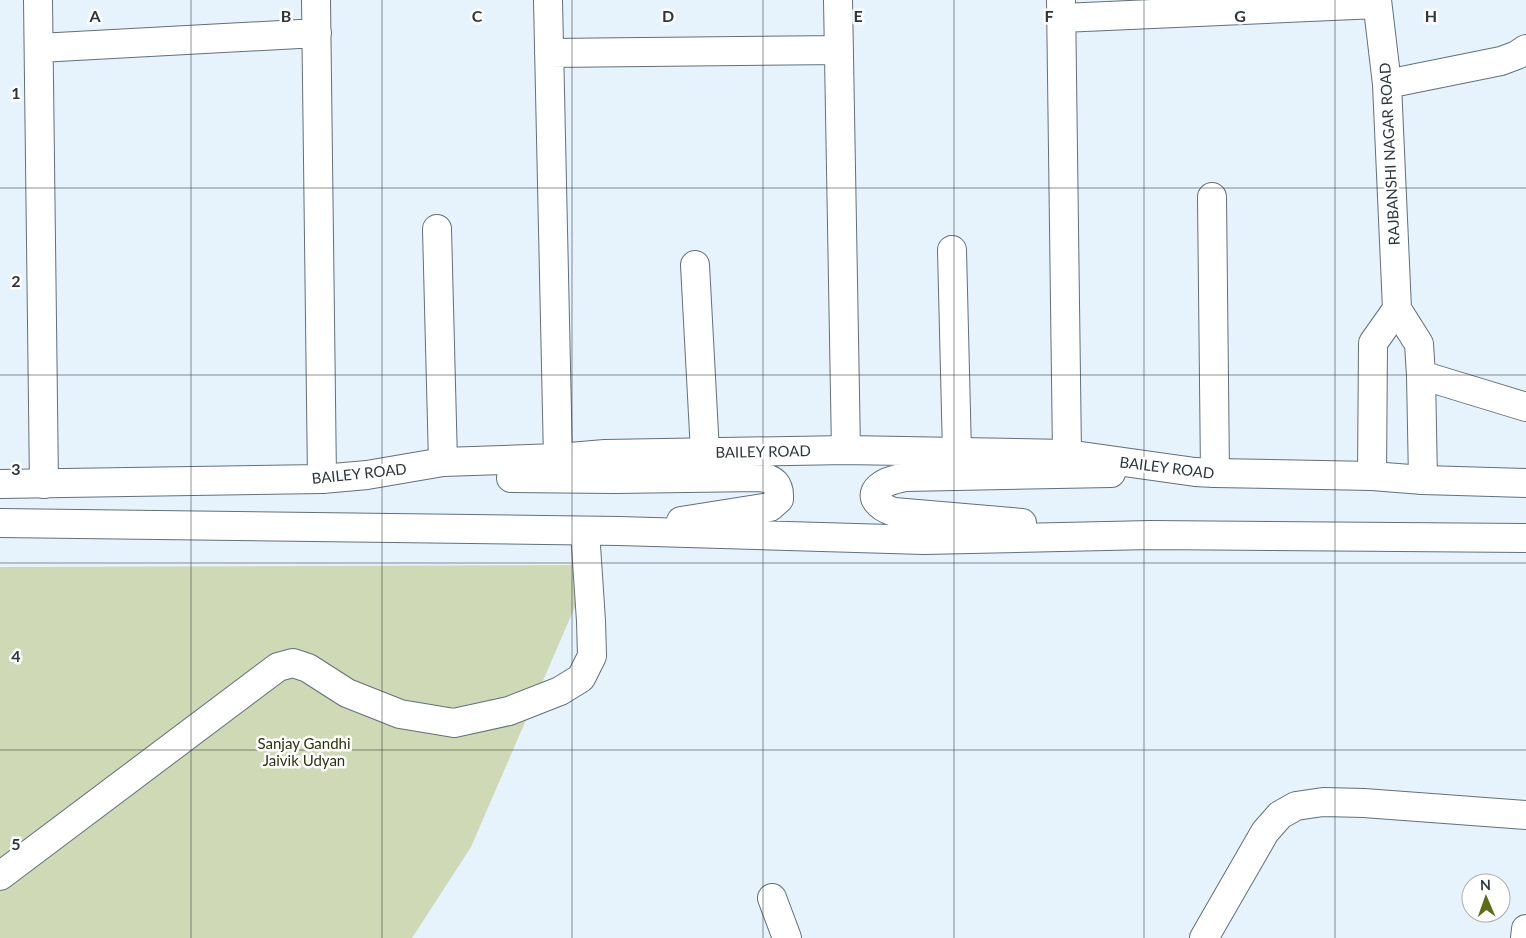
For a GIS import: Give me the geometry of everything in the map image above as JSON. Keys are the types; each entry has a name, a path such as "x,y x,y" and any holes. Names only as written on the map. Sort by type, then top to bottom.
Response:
{"main road":[{"path":"38,0 44,484"},
{"path":"316,0 322,479"},
{"path":"548,0 558,458"},
{"path":"838,0 846,450"},
{"path":"1067,454 1062,9 1377,2"},
{"name":"RAJBANSHI NAGAR ROAD","path":"1377,2 1387,84 1397,309 1419,344 1423,480"},
{"path":"39,48 317,33"},
{"path":"1387,84 1501,61 1517,55 1526,49"},
{"path":"549,53 839,50"},
{"path":"1151,535 894,512 878,505 876,492 880,486 891,480 905,477 1205,472 1212,196"},
{"path":"437,229 443,462"},
{"path":"952,250 957,453"},
{"path":"696,265 705,452"},
{"path":"1372,476 1373,343 1397,309"},
{"path":"1421,375 1526,407"},
{"name":"BAILEY ROAD","path":"0,484 322,479 367,475 443,462 558,458 605,454 846,450 1067,454 1205,472 1372,476 1423,480 1526,483"},
{"path":"367,475 615,479 759,476 773,480 780,491 779,498 770,507 620,531"},
{"path":"0,523 620,531 924,540 1151,535 1526,538"},
{"path":"0,876 278,667 293,663 308,668 347,693 400,714 454,723 509,711 560,690 581,678 592,656 585,531"},
{"path":"1204,938 1264,832 1280,815 1296,806 1323,802 1348,802 1526,815"},
{"path":"772,898 787,938"},
{"path":"1525,938 1526,929"}],"green space":[{"name":"Sanjay Gandhi Jaivik Udyan","path":"593,565 471,847 412,938 0,938 0,567"}]}
